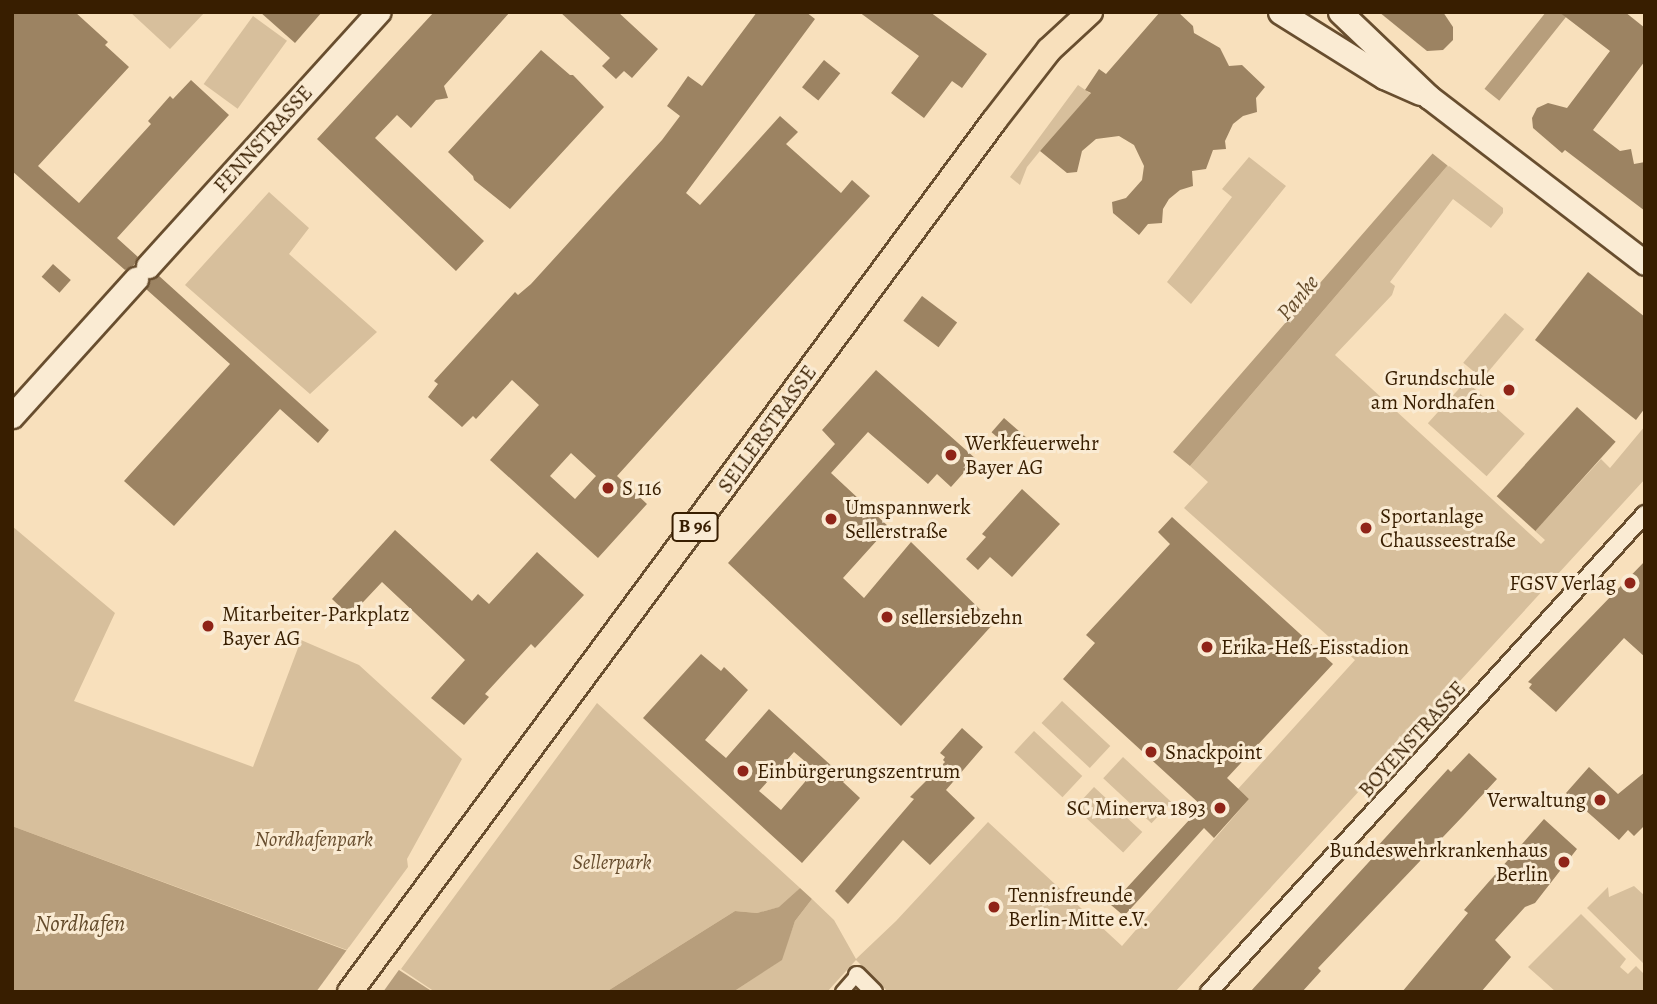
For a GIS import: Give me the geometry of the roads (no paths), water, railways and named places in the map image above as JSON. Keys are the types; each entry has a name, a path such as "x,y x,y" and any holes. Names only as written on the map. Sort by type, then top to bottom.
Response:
{"main road":[{"name":"FENNSTRASSE","path":"12,416 378,12"},
{"name":"SELLERSTRASSE","path":"350,992 1049,50 1068,12"},
{"name":"SELLERSTRASSE","path":"1049,50 1090,12"},
{"path":"1280,12 1384,76 1429,97"},
{"path":"1340,12 1429,97 1645,263"}],"street":[{"name":"BOYENSTRASSE","path":"1209,992 1645,514"},
{"path":"842,992 857,975 874,992"}],"water":[{"path":"1546,12 1570,12 1448,165 1190,466 1173,452 1433,153"},
{"name":"Nordhafen","path":"12,826 399,970 433,992 12,992"},
{"path":"800,888 812,899 795,921 782,960 733,992 606,992 735,911 757,913 779,907"}],"place":[{"name":"Grundschule am Nordhafen","path":"1509,390"},
{"name":"Werkfeuerwehr Bayer AG","path":"951,455"},
{"name":"S 116","path":"608,488"},
{"name":"Umspannwerk Sellerstraße","path":"831,519"},
{"name":"Sportanlage Chausseestraße","path":"1366,528"},
{"name":"FGSV Verlag","path":"1630,583"},
{"name":"sellersiebzehn","path":"887,617"},
{"name":"Mitarbeiter-Parkplatz Bayer AG","path":"208,626"},
{"name":"Erika-Heß-Eisstadion","path":"1207,647"},
{"name":"Snackpoint","path":"1151,752"},
{"name":"Einbürgerungszentrum","path":"743,771"},
{"name":"Verwaltung","path":"1600,800"},
{"name":"SC Minerva 1893","path":"1220,808"},
{"name":"Bundeswehrkrankenhaus Berlin","path":"1564,862"},
{"name":"Tennisfreunde Berlin-Mitte e.V.","path":"994,907"}],"water label":[{"name":"Panke","path":"1298,298"}],"park label":[{"name":"Nordhafenpark","path":"314,839"},
{"name":"Sellerpark","path":"612,862"}]}
